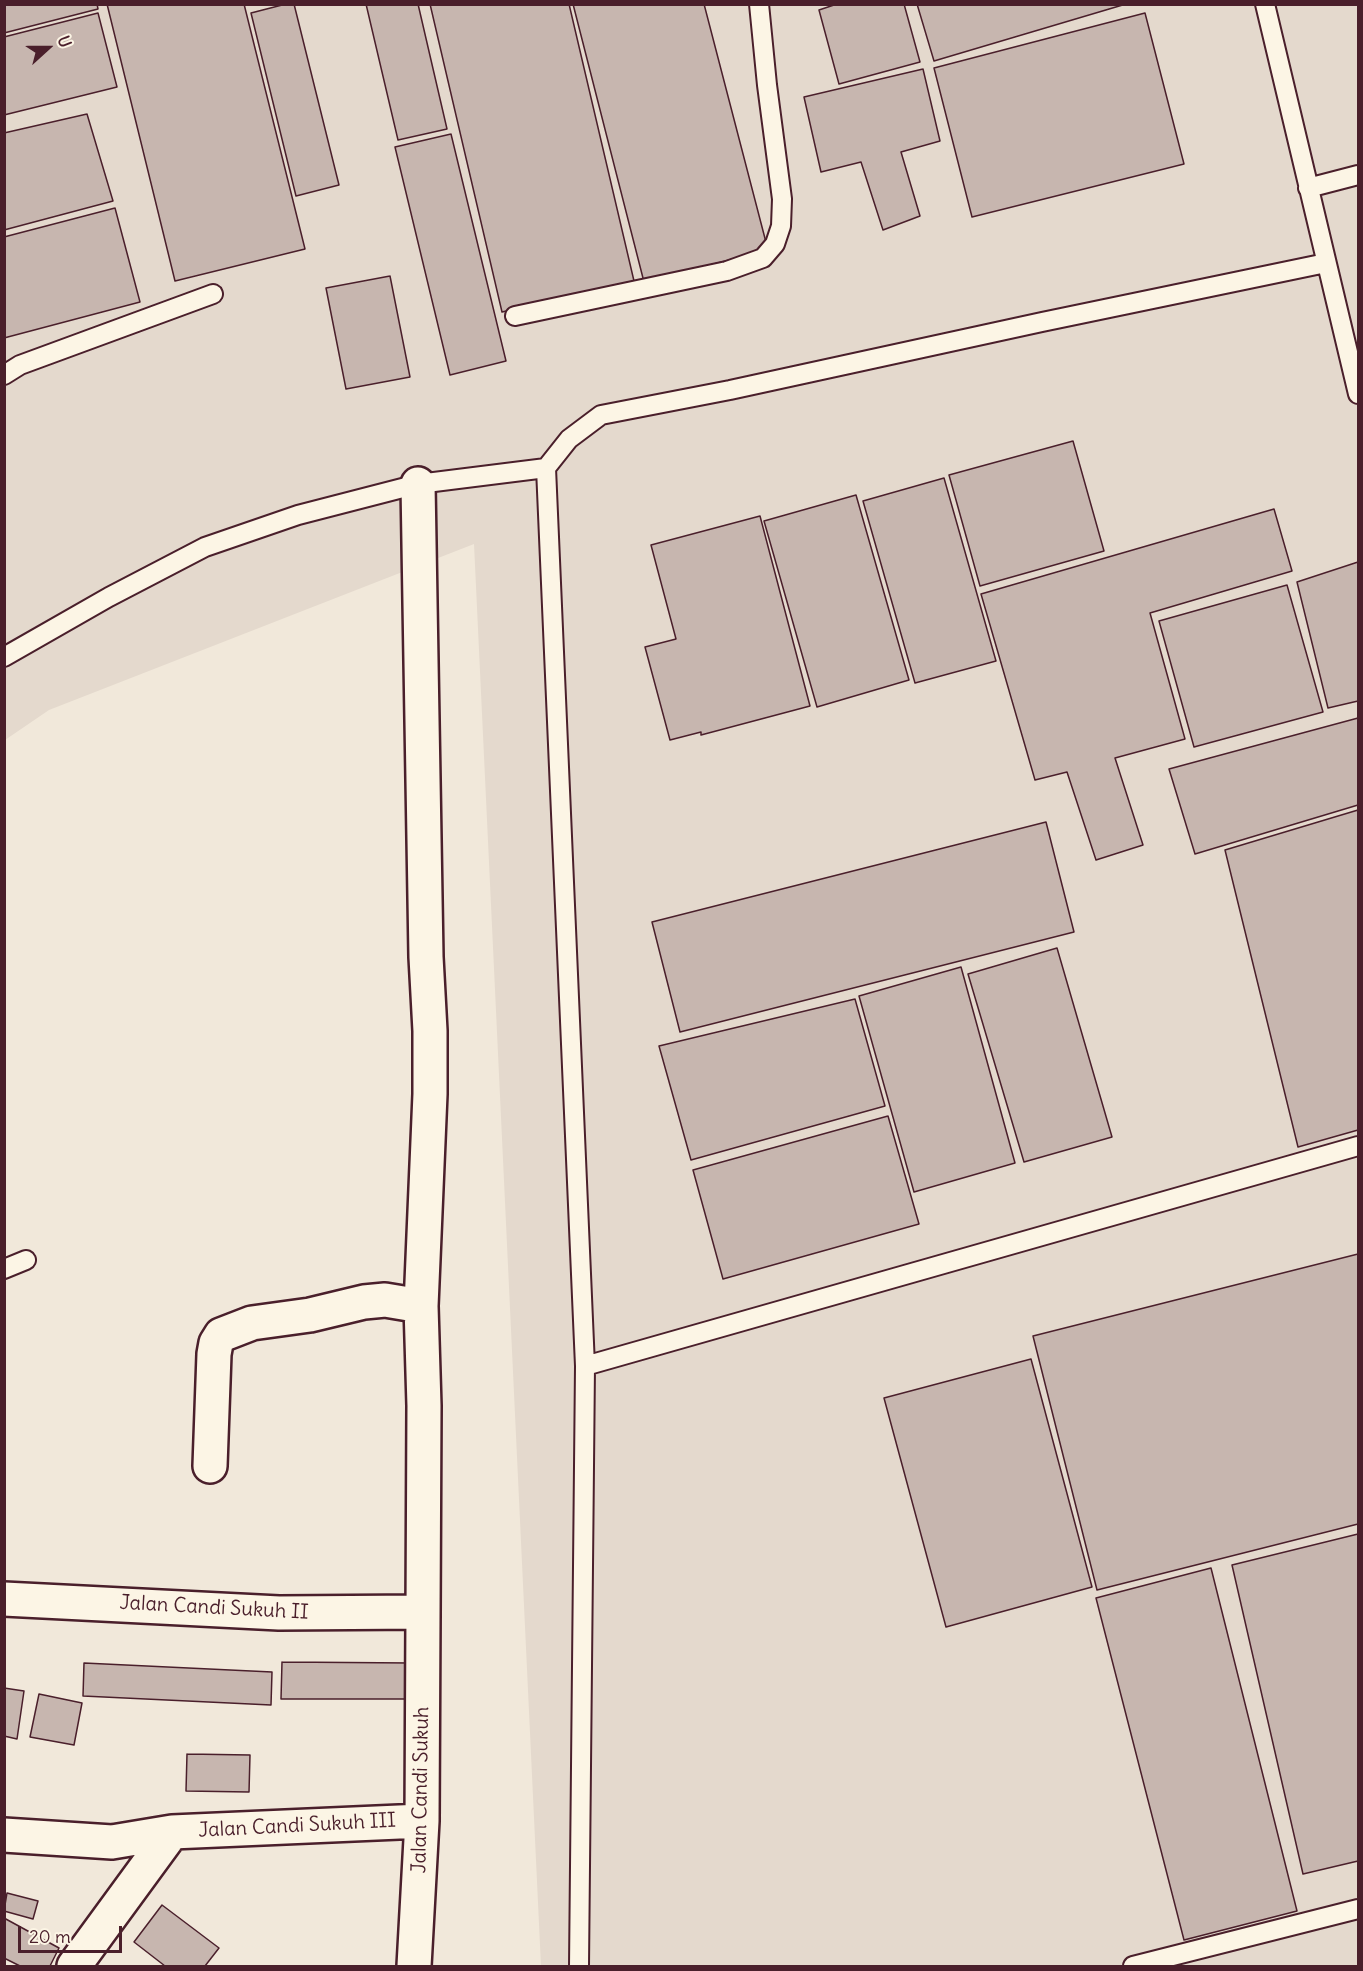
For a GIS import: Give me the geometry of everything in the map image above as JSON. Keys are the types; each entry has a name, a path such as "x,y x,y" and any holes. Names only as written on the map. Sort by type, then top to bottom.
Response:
{"street":[{"name":"Jalan Candi Sukuh","path":"414,1966 422,1821 424,1406 421,1306 430,1094 417,484"},
{"path":"210,1467 214,1354 216,1343 221,1335 252,1323 310,1315 364,1302 386,1300 421,1306"},
{"name":"Jalan Candi Sukuh II","path":"4,1599 42,1599 279,1613 423,1612"},
{"name":"Jalan Candi Sukuh III","path":"4,1835 112,1842 172,1832 422,1821"},
{"path":"74,1966 172,1832"}],"lane":[{"path":"515,316 727,271 763,258 775,244 781,226 782,199 759,4"},
{"path":"1265,4 1358,393"},
{"path":"1308,188 1359,175"},
{"path":"579,1966 585,1366 546,468 569,439 601,415 730,390 1326,263"},
{"path":"4,375 20,365 213,294"},
{"path":"4,657 109,597 205,547 298,515 417,484 546,468"},
{"path":"585,1366 1359,1146"},
{"path":"4,1269 26,1260"},
{"path":"1133,1966 1359,1909"}],"shaded area":[{"path":"5,5 1358,5 1358,1966 541,1966 474,544 49,710 5,740"}],"building":[{"path":"4,4 97,4 98,9 4,33"},
{"path":"107,4 244,4 305,249 175,281"},
{"path":"294,4 339,185 296,196 251,13"},
{"path":"366,4 418,4 447,129 398,140"},
{"path":"430,4 569,4 634,281 502,312"},
{"path":"573,4 704,4 768,250 644,282"},
{"path":"837,4 904,4 920,62 839,84 819,10"},
{"path":"917,4 1126,4 934,61"},
{"path":"98,13 117,87 4,115 4,37"},
{"path":"1145,13 1184,164 972,217 934,68"},
{"path":"923,69 940,141 901,152 920,216 883,230 861,162 821,172 804,97"},
{"path":"87,114 113,201 4,230 4,133"},
{"path":"451,134 506,361 450,375 395,147"},
{"path":"115,208 140,302 4,338 4,237"},
{"path":"390,276 410,377 346,389 326,288"},
{"path":"1073,441 1104,551 980,586 949,475"},
{"path":"944,478 996,661 915,683 863,501"},
{"path":"856,495 909,680 817,707 764,521"},
{"path":"1274,509 1292,571 1150,613 1185,739 1115,758 1143,845 1096,860 1067,772 1035,780 981,594"},
{"path":"760,516 810,706 701,735 701,732 670,740 645,647 676,639 651,545"},
{"path":"1358,562 1358,701 1328,708 1297,582"},
{"path":"1287,585 1323,712 1194,747 1159,621"},
{"path":"1358,718 1358,805 1195,854 1169,769"},
{"path":"1358,810 1358,1130 1298,1147 1225,850"},
{"path":"1046,822 1074,932 680,1032 652,922"},
{"path":"1057,948 1112,1137 1024,1162 968,974"},
{"path":"961,967 1015,1163 914,1192 859,996"},
{"path":"855,999 885,1106 691,1160 659,1046"},
{"path":"888,1116 919,1224 723,1279 693,1170"},
{"path":"1358,1254 1358,1524 1097,1590 1033,1336"},
{"path":"1031,1359 1092,1587 946,1627 884,1398"},
{"path":"1358,1534 1358,1861 1303,1874 1232,1565"},
{"path":"1211,1568 1297,1911 1184,1940 1096,1598"},
{"path":"282,1662 412,1663 412,1699 281,1699"},
{"path":"84,1663 272,1672 271,1705 83,1696"},
{"path":"4,1688 24,1691 17,1739 4,1736"},
{"path":"39,1694 82,1703 74,1745 30,1737"},
{"path":"187,1754 250,1755 249,1792 186,1791"},
{"path":"7,1893 38,1901 33,1919 4,1911"},
{"path":"162,1905 219,1948 205,1966 165,1966 134,1942"},
{"path":"4,1918 59,1948 50,1966 20,1966 4,1958"}]}
